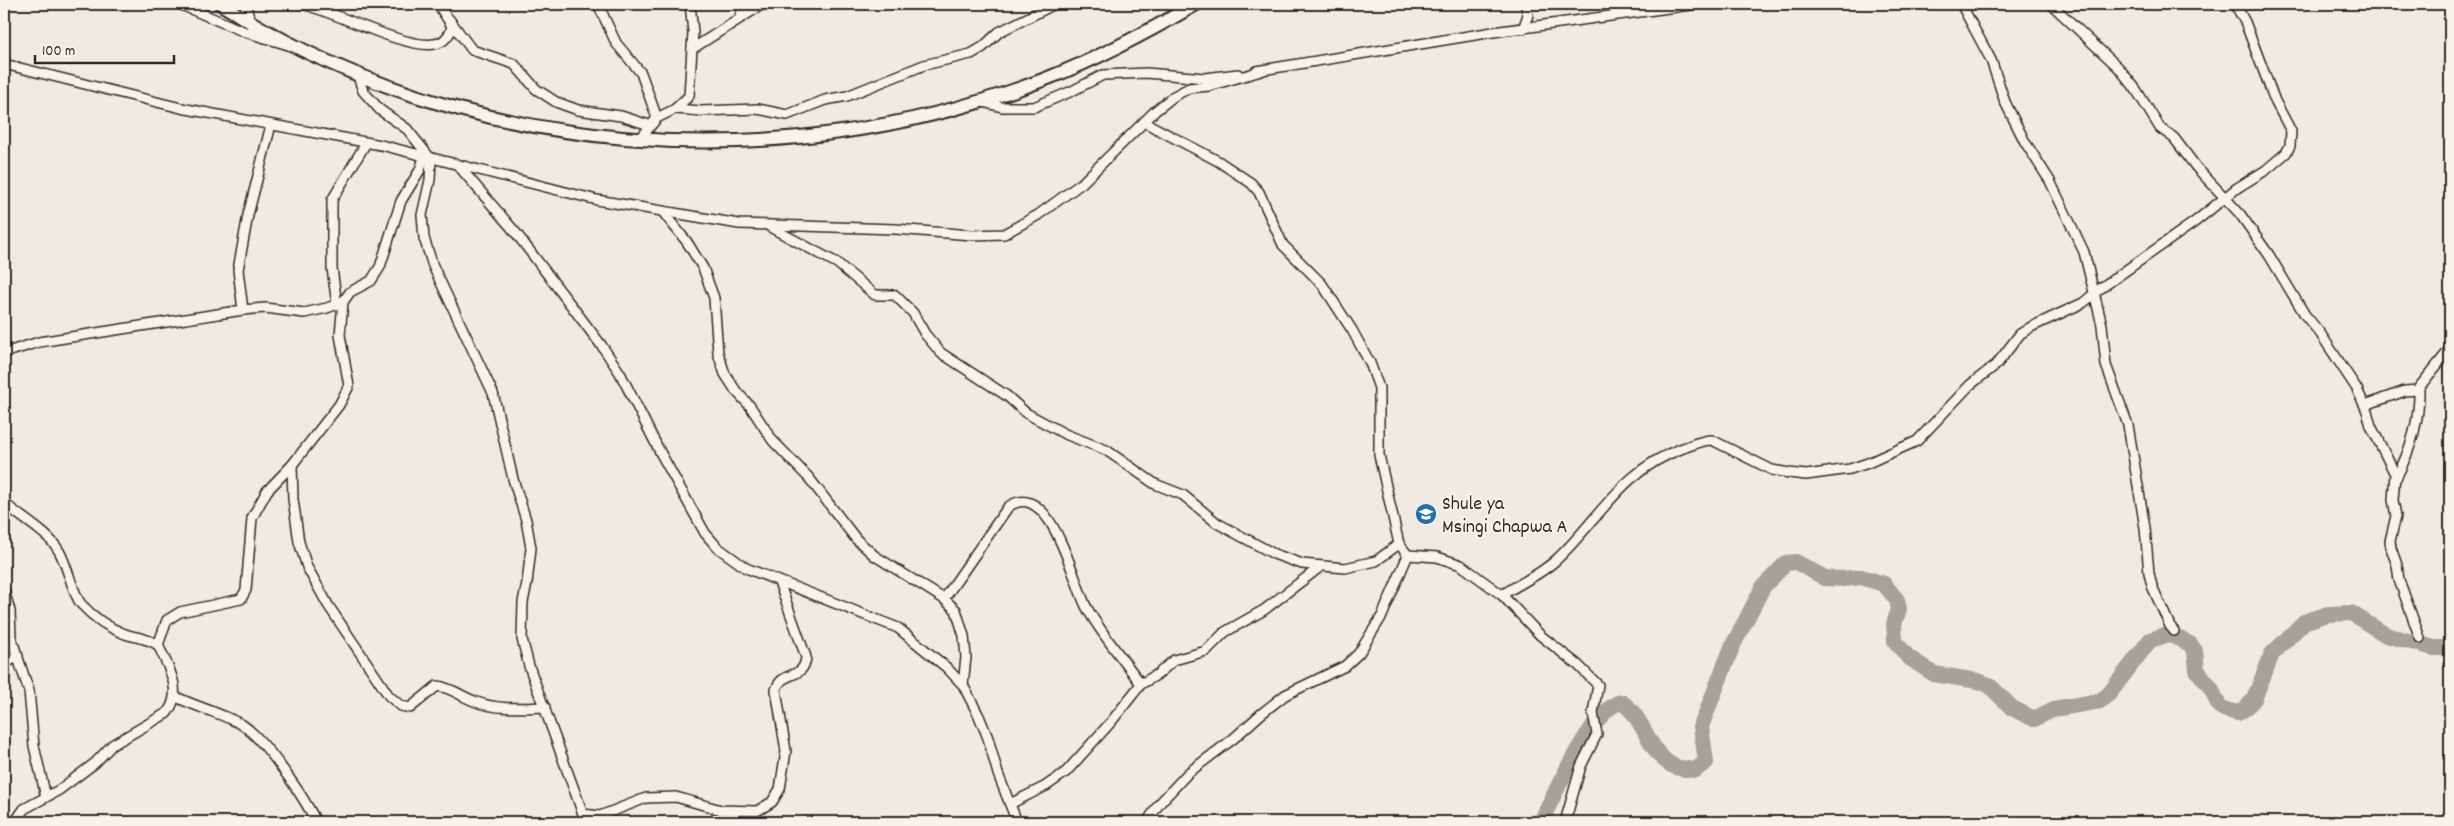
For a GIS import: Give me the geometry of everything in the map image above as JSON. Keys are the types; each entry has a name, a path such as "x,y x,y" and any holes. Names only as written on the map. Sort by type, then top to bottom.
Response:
{"highway":[{"path":"221,4 292,46 358,76 426,100 526,125 577,134 640,139 754,141 830,134 921,117 976,101 1048,78 1100,55 1196,4"}],"street":[{"path":"179,4 245,32 292,46"},
{"path":"245,4 252,24"},
{"path":"302,4 324,9 383,33 415,43 434,44 441,41 451,31 452,26 449,19"},
{"path":"438,4 472,50 514,64 536,89 556,102 578,110 653,121"},
{"path":"598,4 616,43 641,73 653,121"},
{"path":"640,139 653,121 675,109 689,96 692,49 690,4"},
{"path":"740,17 744,4"},
{"path":"692,49 762,4"},
{"path":"675,109 701,111 758,109 787,115 825,100 847,96 924,65 970,54 983,47 999,32 1055,4"},
{"path":"1523,29 1528,14 1525,4"},
{"path":"976,101 1002,107 1034,107 1103,75 1146,73 1205,78 1698,4"},
{"path":"1962,4 1991,60 2005,102 2025,142 2050,181 2084,252 2102,325 2106,365 2128,425 2145,528 2152,586 2174,631"},
{"path":"2051,4 2118,67 2135,88 2160,128 2174,138 2196,167 2240,214 2269,255 2301,309 2357,389 2365,405 2371,426 2390,464 2395,480"},
{"path":"1502,596 1544,571 1578,538 1616,492 1650,465 1671,453 1705,440 1712,440 1772,470 1806,475 1850,469 1917,441 1970,385 1997,364 2020,334 2031,327 2083,304 2286,154 2292,137 2245,22 2235,4"},
{"path":"4,64 181,108 366,143 457,164 596,200 739,224 895,228 972,235 1004,234 1038,215 1082,183 1144,122 1174,96 1189,88 1209,86 1261,71"},
{"path":"358,76 363,91 380,110 407,129 428,158 430,180 422,215 424,238 433,266 493,392 513,479 526,520 531,548 523,602 522,639 528,666 545,707 583,814 600,816 646,798 676,797 722,810 757,811 772,802 780,789 786,751 777,700 778,682 783,678 801,672 806,665 806,657 779,582"},
{"path":"1144,122 1218,161 1251,183 1259,192 1283,246 1322,284 1352,330 1370,363 1379,388 1379,455 1399,544 1408,555 1437,557 1452,561 1502,596 1534,630 1578,665 1598,686 1593,713 1597,734 1581,766 1565,822"},
{"path":"243,310 238,270 248,215 271,125"},
{"path":"158,645 167,620 180,612 241,599 246,590 252,518 267,491 292,465 339,406 349,386 340,335 340,303 332,268 332,200 366,143"},
{"path":"4,353 39,342 243,310 264,308 304,313 340,303 350,292 371,281 380,267 401,201 428,158"},
{"path":"457,164 516,233 602,346 620,373 660,452 705,533 717,547 746,568 898,628 946,667 963,685 988,738 998,774 1017,822"},
{"path":"662,211 687,242 703,268 714,298 718,353 725,374 736,391 750,406 773,440 809,478 856,539 875,556 944,599 956,610 964,636 966,657 963,685"},
{"path":"767,225 837,263 875,295 895,295 914,314 925,334 941,353 1042,423 1070,437 1106,450 1155,484 1183,495 1217,523 1274,554 1302,564 1345,568 1376,561 1399,544"},
{"path":"2365,405 2419,388 2450,349"},
{"path":"2419,388 2417,420 2409,450 2395,480 2393,500 2396,516 2390,540 2399,580 2420,638"},
{"path":"292,465 299,542 307,567 328,606 389,696 401,706 410,708 437,686 444,686 475,702 513,709 545,707"},
{"path":"944,599 1008,507 1016,502 1025,500 1034,504 1056,532 1067,553 1075,582 1087,609 1141,684"},
{"path":"4,503 49,539 58,549 69,570 80,603 107,626 126,634 144,638 158,645 170,671 176,697 174,705 167,713 112,745 95,763 60,790 24,809 15,822"},
{"path":"1148,822 1159,804 1188,773 1233,740 1261,714 1285,695 1345,666 1359,653 1382,616 1408,555"},
{"path":"1010,804 1046,786 1066,772 1111,722 1141,684 1158,674 1174,660 1206,650 1225,632 1264,610 1320,567"},
{"path":"4,590 10,611 11,637 29,691 34,746 46,797"},
{"path":"4,664 18,656"},
{"path":"176,697 243,726 285,773 306,801 316,822"}],"waterway":[{"path":"1541,822 1564,774 1586,736 1610,708 1621,702 1636,716 1652,745 1666,761 1678,768 1695,770 1706,762 1701,726 1732,647 1763,587 1786,563 1796,562 1825,578 1861,577 1884,584 1897,600 1899,609 1894,624 1895,641 1908,657 1934,674 1978,681 1989,685 2012,708 2034,719 2054,709 2100,701 2109,694 2150,640 2163,636 2171,635 2190,644 2195,651 2197,670 2211,688 2219,706 2238,713 2246,708 2254,699 2272,654 2304,622 2328,614 2351,613 2386,635 2434,648 2450,648"}],"place":[{"name":"Shule ya Msingi Chapwa A","path":"1426,514"}]}
